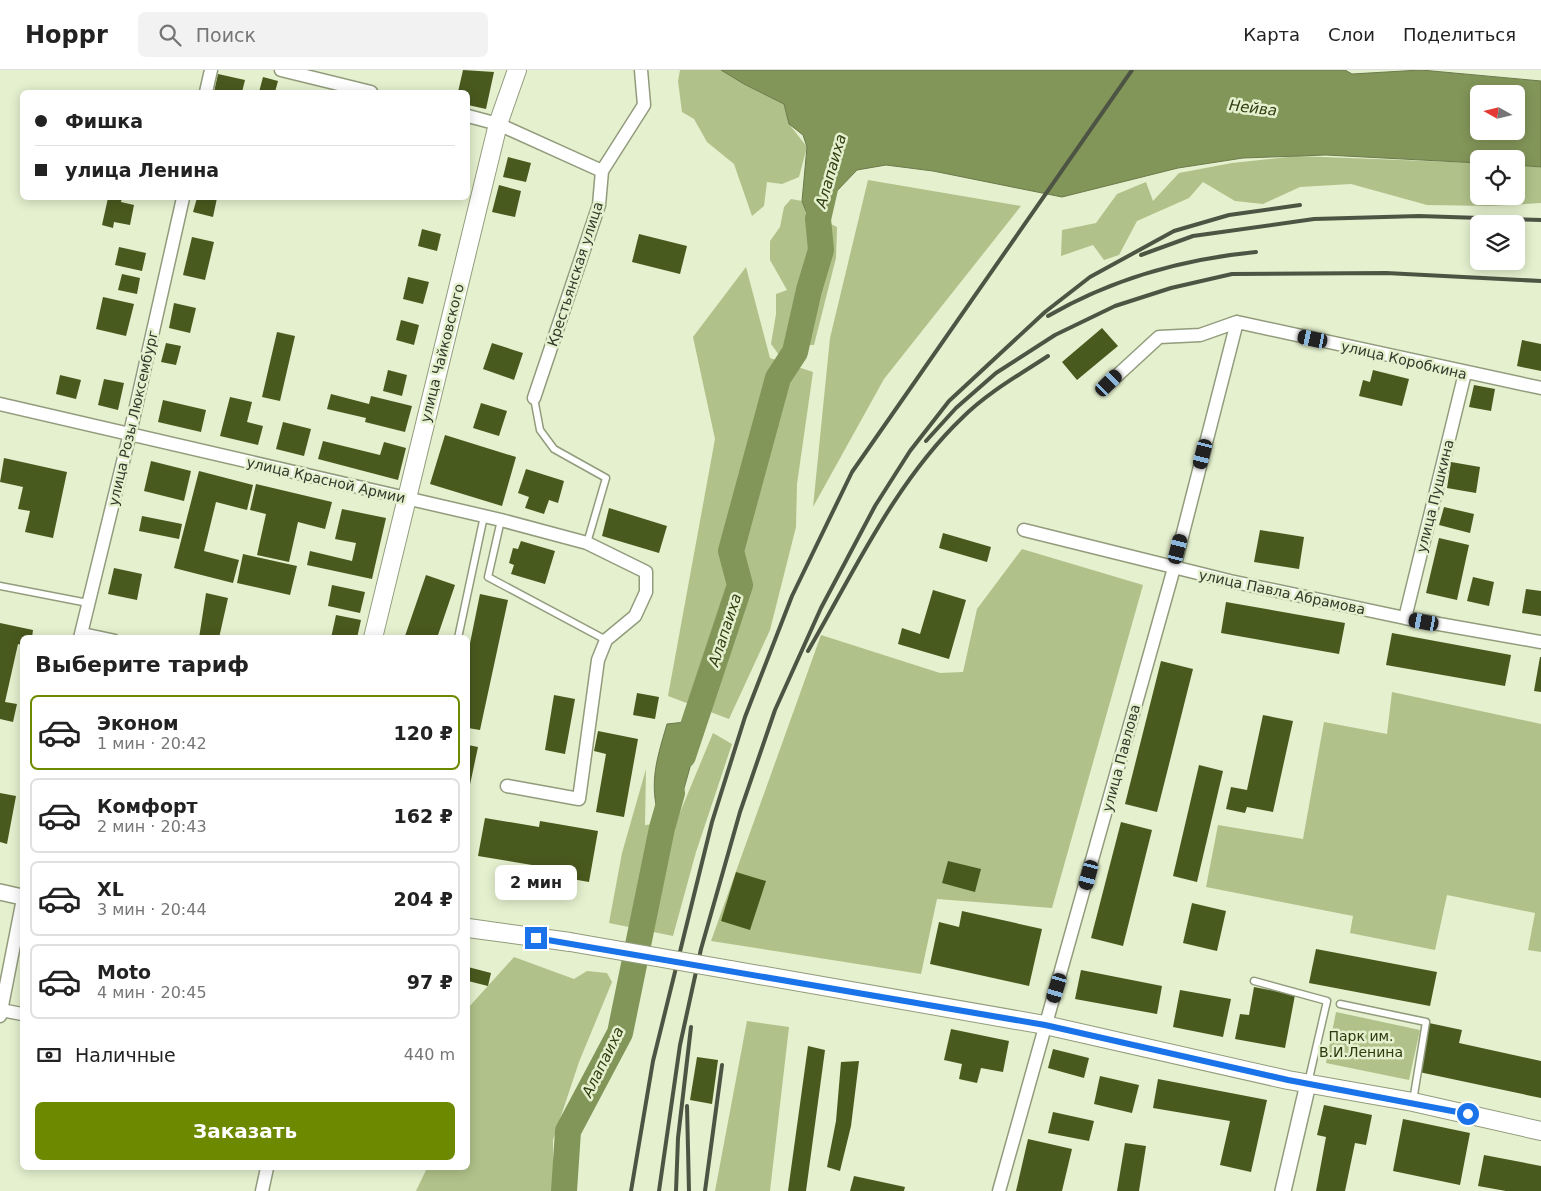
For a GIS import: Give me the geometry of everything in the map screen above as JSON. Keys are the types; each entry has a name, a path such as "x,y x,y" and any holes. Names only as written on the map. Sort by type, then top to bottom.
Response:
{"main road":[{"name":"улица Чайковского","path":"374,635 498,124 517,70"},
{"path":"470,928 570,942 1045,1025 1308,1084 1413,1102 1541,1130"}],"street":[{"path":"206,90 211,70"},
{"path":"281,70 363,90"},
{"name":"Крестьянская улица","path":"534,398 599,205 602,171 644,105 641,70"},
{"path":"470,117 498,124 602,171"},
{"name":"улица Розы Люксембург","path":"81,634 130,433 183,200"},
{"path":"1109,383 1159,337 1200,335 1237,322"},
{"name":"улица Коробкина","path":"1237,322 1541,388"},
{"name":"улица Павлова","path":"999,1191 1174,568 1237,322"},
{"name":"улица Пушкина","path":"1405,618 1465,373"},
{"name":"улица Красной Армии","path":"0,404 501,520 587,543 646,572 646,592 635,616 606,640"},
{"name":"улица Павла Абрамова","path":"1024,530 1174,568 1405,618 1541,642"},
{"path":"506,786 579,799 598,660 606,640"},
{"path":"0,892 20,897"},
{"path":"20,914 1,1013 20,1014"},
{"path":"1283,1191 1308,1084"},
{"path":"262,1191 267,1170"}],"lane":[{"path":"534,398 540,430 554,449 606,478 587,543"},
{"path":"459,635 484,516"},
{"path":"501,520 488,577 606,640"},
{"path":"0,586 88,603"},
{"path":"1254,981 1327,1001 1308,1084"},
{"path":"1340,1004 1426,1022 1413,1102"}],"green space":[{"path":"680,70 721,70 744,84 785,104 789,124 807,147 799,177 782,184 767,182 764,206 752,216 734,164 707,142 694,119 682,112 678,81"},
{"path":"1297,156 1470,163 1470,205 1508,205 1491,206 1427,205 1351,184 1300,187 1263,204 1235,201 1203,182 1189,198 1137,221 1119,255 1104,260 1093,245 1061,256 1062,230 1096,223 1117,194 1146,182 1153,201 1179,173 1232,163"},
{"path":"1525,166 1541,167 1541,203 1525,204"},
{"path":"868,180 1021,206 884,379 813,507 830,338"},
{"path":"791,199 802,201 817,251 810,260 798,317 789,319 794,338 791,356 782,359 771,344 776,314 776,294 787,290 770,260 770,241 780,227 784,207"},
{"path":"827,222 837,227 836,258 814,345 807,345 828,256 825,226"},
{"path":"746,267 770,358 813,372 797,484 796,527 770,630 729,719 668,696 715,439 693,337"},
{"path":"1022,549 1143,585 1052,908 937,899 921,974 711,941 821,635 940,673 963,672 977,609"},
{"path":"1392,692 1541,724 1541,952 1528,950 1535,913 1447,895 1435,950 1350,933 1353,916 1206,887 1218,825 1303,839 1324,722 1387,734"},
{"path":"713,733 732,744 696,852 673,936 609,923 622,853 646,769 645,825 676,822"},
{"path":"514,957 574,979 587,971 607,973 612,982 579,1062 553,1140 553,1191 416,1191 426,1170 470,1170 470,1006"},
{"name":"Парк им. В.И.Ленина","path":"1336,1012 1420,1030 1409,1080 1326,1063"},
{"path":"747,1021 789,1027 770,1191 715,1191"}],"water":[{"name":"Нейва","path":"721,70 1345,70 1352,74 1421,70 1541,81 1541,167 1525,166 1525,150 1470,150 1470,163 1326,155 1243,158 1178,168 1062,197 933,171 886,165 857,170 833,195 829,218 818,219 807,214 802,201 807,147 803,135 789,124 784,104"},
{"path":"695,721 700,732 683,792 662,828 655,800 654,787 656,764 667,724"}],"building":[{"path":"463,70 494,72 486,109 470,105 470,90 458,90"},
{"path":"218,74 245,80 242,90 214,90"},
{"path":"263,77 278,81 276,90 260,90"},
{"path":"508,157 531,163 526,182 503,177"},
{"path":"499,185 521,191 515,217 492,212"},
{"path":"108,200 122,200 121,202 134,205 130,225 114,222 113,228 102,225"},
{"path":"196,200 217,200 213,217 193,212"},
{"path":"422,229 441,234 437,251 418,246"},
{"path":"639,234 687,246 680,274 632,262"},
{"path":"192,237 214,242 205,280 183,275"},
{"path":"119,247 146,253 142,271 115,265"},
{"path":"122,274 140,278 137,294 118,290"},
{"path":"408,277 429,282 423,304 403,299"},
{"path":"103,297 134,304 126,336 96,329"},
{"path":"174,303 196,308 190,333 169,328"},
{"path":"401,320 419,325 414,345 396,340"},
{"path":"1102,328 1118,346 1077,380 1062,362"},
{"path":"277,332 295,336 280,401 262,397"},
{"path":"1522,340 1541,344 1541,371 1517,366"},
{"path":"166,343 181,346 176,365 161,362"},
{"path":"492,343 523,353 514,380 483,369"},
{"path":"388,370 407,375 402,396 383,391"},
{"path":"1373,370 1409,379 1402,406 1359,396 1363,380 1370,382"},
{"path":"60,375 81,380 76,399 56,394"},
{"path":"104,379 124,383 118,410 98,405"},
{"path":"1474,385 1495,389 1491,411 1469,407"},
{"path":"331,394 369,404 371,396 412,406 405,432 365,422 366,418 327,409"},
{"path":"230,397 252,402 247,422 263,426 258,445 220,436"},
{"path":"163,400 206,410 201,432 158,422"},
{"path":"481,403 507,411 499,436 473,428"},
{"path":"283,422 311,429 304,456 276,449"},
{"path":"445,435 516,457 502,506 430,484"},
{"path":"323,441 380,455 384,442 406,448 398,480 318,459"},
{"path":"4,458 67,472 53,538 25,532 30,511 18,509 23,487 0,482"},
{"path":"151,461 191,471 184,501 144,491"},
{"path":"1451,462 1480,467 1476,493 1447,488"},
{"path":"526,469 564,481 558,503 549,500 544,514 525,508 529,497 518,493"},
{"path":"199,471 253,485 247,510 216,502 204,551 239,560 233,583 174,568"},
{"path":"256,484 332,502 325,529 298,522 289,562 257,555 266,514 250,510"},
{"path":"1444,507 1474,514 1470,533 1439,525"},
{"path":"609,508 667,526 659,553 602,536"},
{"path":"342,509 386,518 372,579 307,565 310,551 352,561 356,543 335,539"},
{"path":"142,516 182,524 179,539 139,531"},
{"path":"1260,530 1304,537 1299,569 1254,562"},
{"path":"943,533 991,547 987,562 939,548"},
{"path":"1439,538 1469,545 1457,600 1426,593"},
{"path":"521,541 555,551 545,584 511,574 514,565 509,563 513,548 518,549"},
{"path":"243,554 297,566 290,595 237,583"},
{"path":"114,568 142,574 137,600 108,594"},
{"path":"426,575 455,585 438,635 405,635"},
{"path":"1473,577 1494,582 1489,606 1467,601"},
{"path":"332,585 365,592 360,613 328,606"},
{"path":"1526,589 1541,591 1541,616 1522,613"},
{"path":"933,590 966,600 949,659 898,644 902,628 920,634"},
{"path":"206,593 228,598 220,635 199,635"},
{"path":"480,594 508,600 480,730 470,728 470,643"},
{"path":"1226,602 1345,623 1339,654 1221,633"},
{"path":"336,615 361,620 358,635 332,635"},
{"path":"0,623 33,630 32,635 20,635 20,644 18,644 5,702 17,704 13,722 0,719"},
{"path":"1392,633 1511,655 1505,686 1386,665"},
{"path":"1541,657 1541,692 1534,691"},
{"path":"1161,661 1193,669 1157,812 1125,804"},
{"path":"637,693 659,697 655,719 633,715"},
{"path":"554,695 575,699 565,754 545,750"},
{"path":"1263,715 1293,721 1273,812 1247,807 1245,813 1226,809 1231,787 1247,790"},
{"path":"598,731 638,739 624,817 596,812 606,754 594,751"},
{"path":"470,745 478,747 470,785"},
{"path":"1199,765 1223,771 1197,882 1173,876"},
{"path":"0,793 16,796 7,844 0,842"},
{"path":"485,818 539,827 540,821 598,831 589,882 532,872 532,865 478,856"},
{"path":"1121,822 1152,830 1123,946 1091,938"},
{"path":"948,861 981,869 975,892 942,883"},
{"path":"736,872 766,881 750,930 721,921"},
{"path":"1192,903 1226,911 1217,951 1183,943"},
{"path":"962,911 1042,929 1029,986 930,964 939,922 959,927"},
{"path":"1316,949 1437,972 1430,1006 1309,983"},
{"path":"470,968 491,973 488,986 470,982"},
{"path":"1081,970 1162,986 1157,1014 1075,999"},
{"path":"1254,987 1295,995 1285,1048 1235,1039 1240,1014 1249,1015"},
{"path":"1180,990 1231,999 1223,1037 1173,1027"},
{"path":"1429,1023 1462,1030 1459,1043 1541,1061 1541,1098 1419,1072"},
{"path":"951,1029 1009,1041 1003,1072 981,1068 977,1083 959,1079 962,1064 944,1060"},
{"path":"808,1046 825,1050 806,1191 788,1191"},
{"path":"1053,1049 1089,1058 1084,1078 1048,1068"},
{"path":"697,1057 718,1060 712,1104 690,1100"},
{"path":"859,1061 851,1126 840,1171 827,1167 836,1121 841,1062"},
{"path":"1100,1076 1139,1085 1132,1113 1094,1104"},
{"path":"1158,1079 1267,1100 1251,1172 1220,1165 1230,1121 1153,1108"},
{"path":"1324,1105 1372,1115 1366,1145 1355,1143 1345,1191 1316,1191 1326,1137 1317,1135"},
{"path":"1053,1112 1094,1121 1089,1141 1048,1133"},
{"path":"1403,1119 1470,1133 1460,1185 1393,1171"},
{"path":"1028,1139 1072,1149 1062,1191 1016,1191"},
{"path":"1125,1143 1146,1146 1139,1191 1117,1191"},
{"path":"1484,1155 1541,1166 1541,1191 1506,1191 1478,1186"},
{"path":"854,1176 905,1187 904,1191 850,1191"}],"waterway":[{"name":"Алапаиха","path":"683,756 740,585 731,551 778,378 795,352 809,290 821,250 818,219 826,184"},
{"name":"Алапаиха","path":"564,1191 568,1131 620,1033 662,828 672,793"}],"railway":[{"path":"631,1191 653,1061 712,822 745,717 792,596 852,472 1132,70"},
{"path":"659,1191 680,1045 701,949 740,812 775,710 821,608 875,506 910,451 949,401 1045,312 1090,277 1174,231 1229,215 1300,205"},
{"path":"1141,255 1193,236 1314,219 1419,216 1541,220"},
{"path":"1048,316 1097,291 1123,281 1202,260 1256,252"},
{"path":"926,441 956,408 996,373 1055,335 1115,306 1171,288 1232,274 1386,273 1541,281"},
{"path":"808,651 859,559 916,470 938,443 982,400 1048,356"},
{"path":"676,1191 678,1138 691,1027"},
{"path":"705,1191 722,1065"},
{"path":"687,1106 689,1191"}],"route":[{"path":"536,938 1045,1025 1288,1080 1413,1102 1468,1114"}]}
